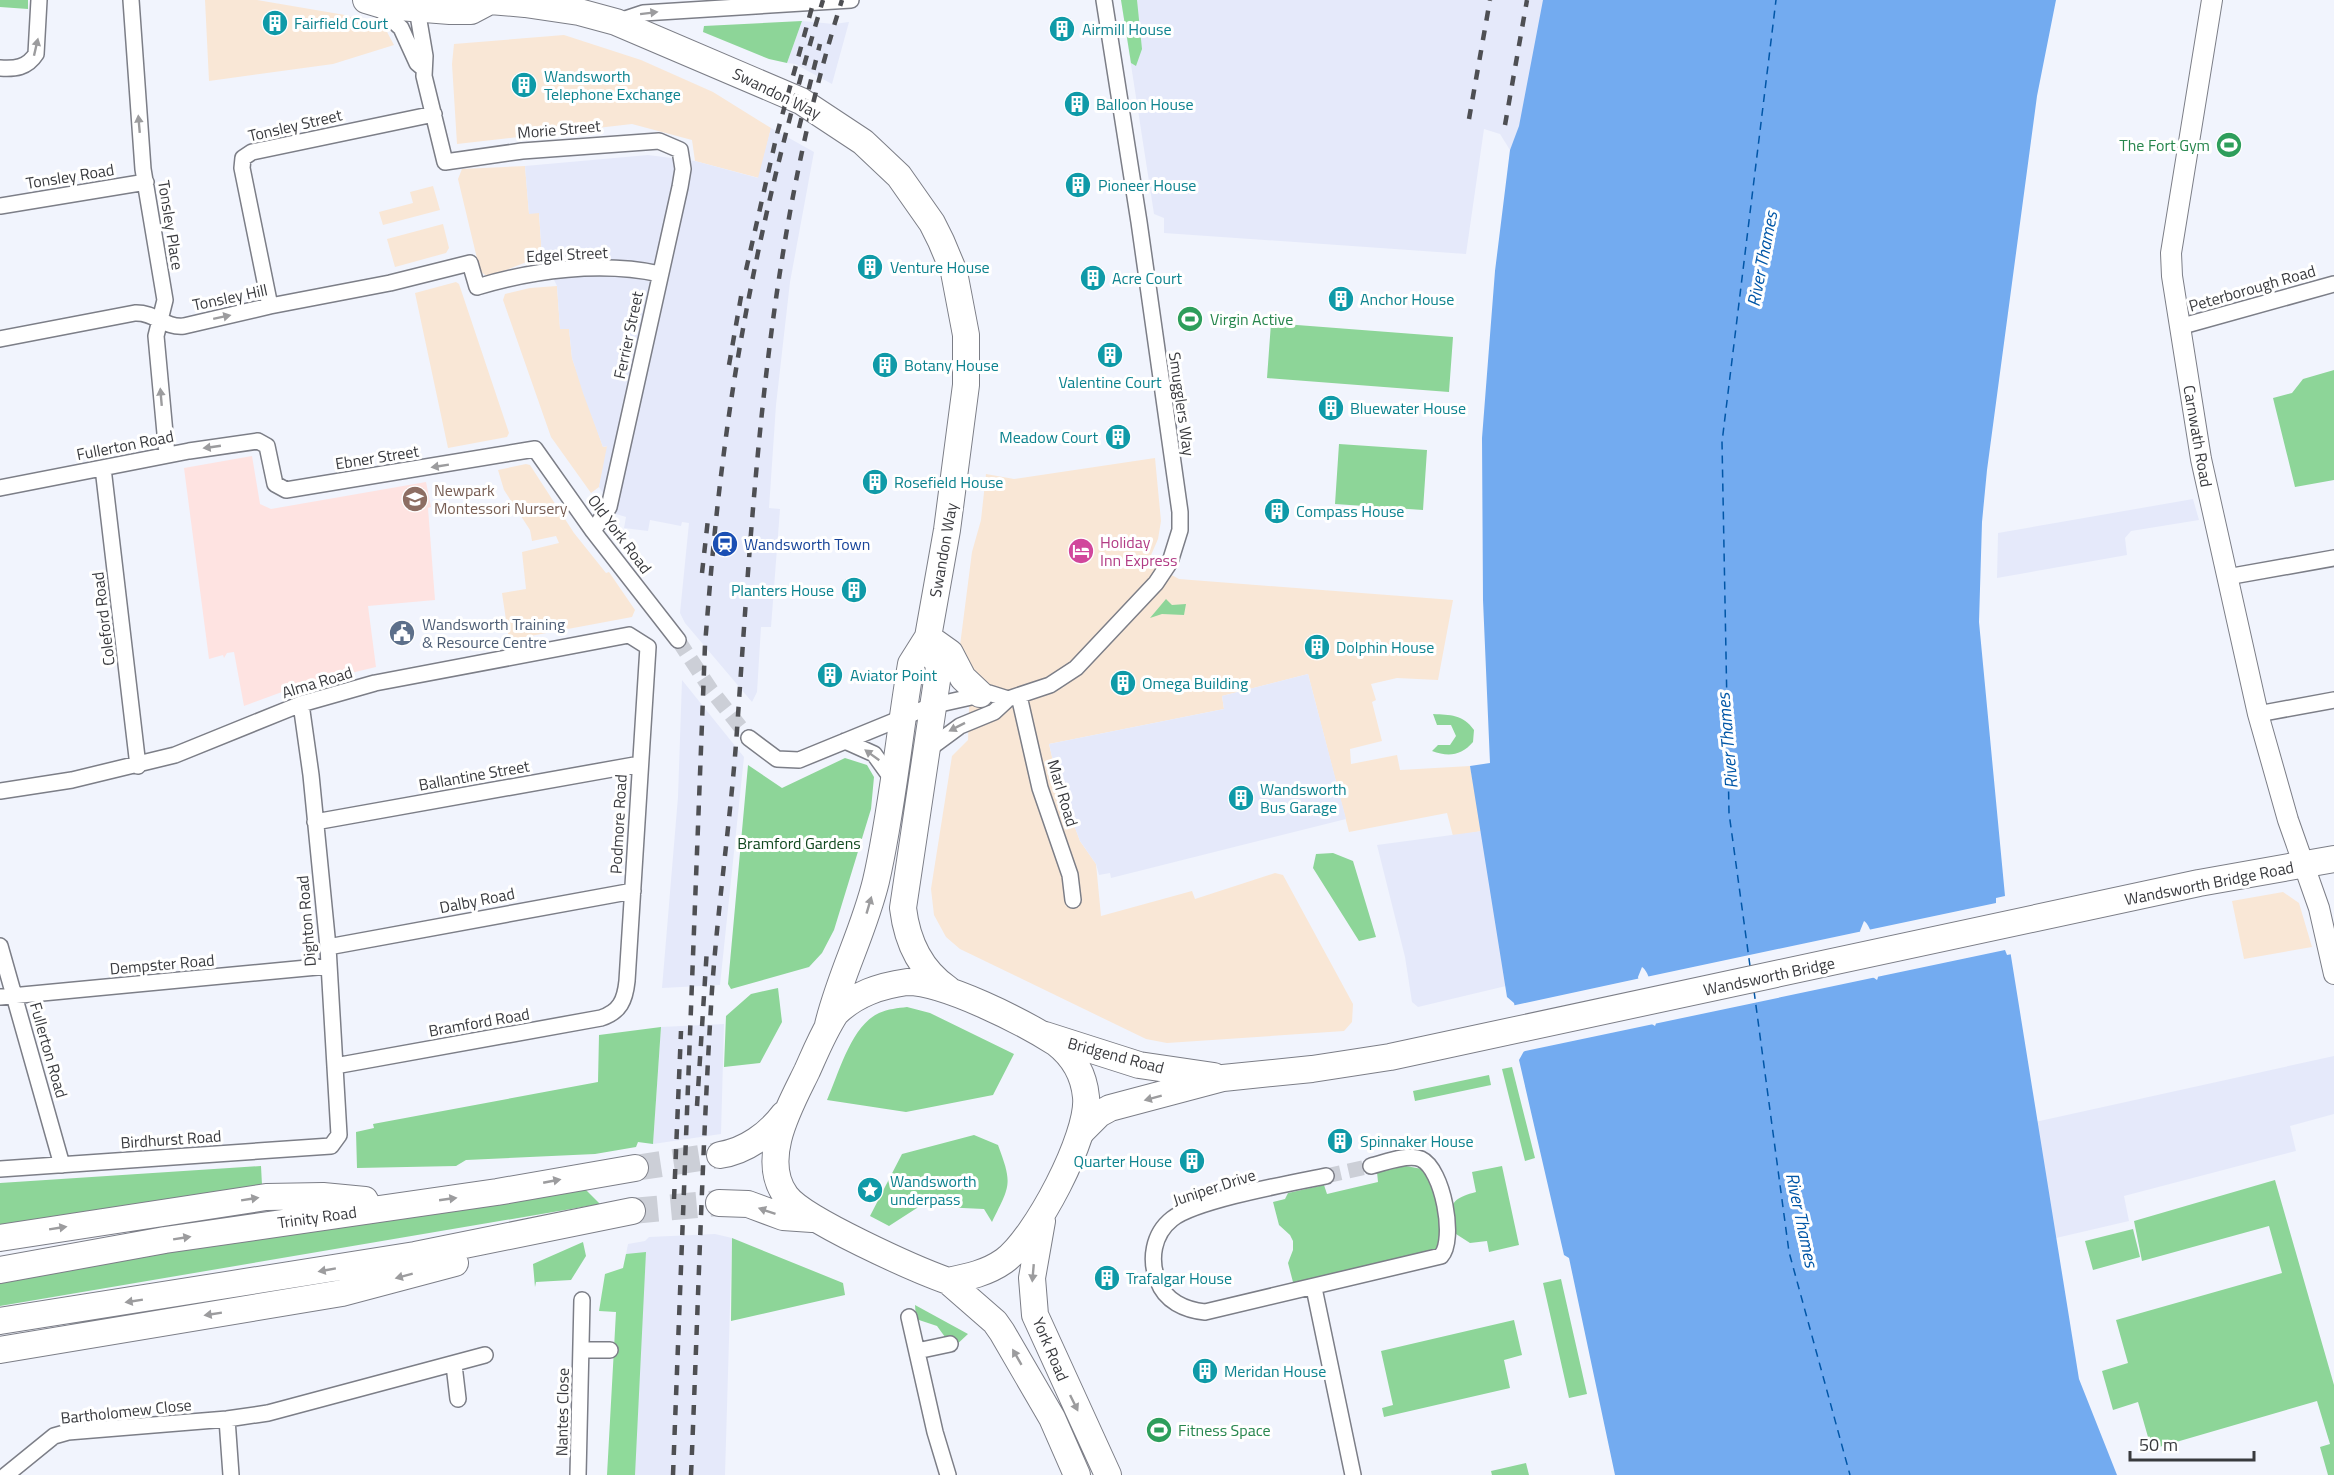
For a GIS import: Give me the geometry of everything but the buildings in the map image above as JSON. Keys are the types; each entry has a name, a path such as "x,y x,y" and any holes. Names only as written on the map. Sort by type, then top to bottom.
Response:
{"main road":[{"name":"Swandon Way","path":"370,0 471,11 489,1 546,6 615,22 801,101 863,142 898,176 937,232 954,272 966,335 966,385 958,465 928,637 911,664 874,889 863,926 838,986 828,1024"},
{"path":"928,637 950,653 963,678 980,694"},
{"path":"928,637 939,667 931,706 904,891 905,923 912,946 925,968 952,991"},
{"name":"Wandsworth Bridge Road","path":"2085,909 2248,873 2334,859"},
{"name":"Wandsworth Bridge","path":"1353,1063 2085,909"},
{"path":"816,1220 787,1197 778,1177 779,1140 794,1098 828,1024 845,1005 880,987 919,982 952,991 1045,1035 1066,1051 1080,1072 1087,1099 1082,1131 1043,1215 1005,1261 978,1274 948,1281"},
{"name":"Bridgend Road","path":"1045,1035 1139,1065 1223,1078"},
{"name":"Bridgend Road","path":"1082,1131 1099,1114 1110,1108 1223,1078 1353,1063"},
{"path":"720,1155 734,1153 768,1131 794,1098"},
{"name":"Trinity Road","path":"0,1270 165,1240 634,1168"},
{"path":"0,1238 266,1197 323,1196 413,1203"},
{"path":"719,1203 748,1204 783,1217 816,1220"},
{"path":"0,1321 415,1255 632,1211"},
{"name":"York Road","path":"1043,1215 1032,1278 1035,1315 1108,1475"},
{"path":"0,1350 342,1293 494,1252 580,1220"},
{"name":"York Road","path":"816,1220 948,1281 1002,1332 1052,1419 1077,1475"}],"street":[{"path":"0,68 19,68 32,60 36,54 39,0"},
{"name":"Tonsley Place","path":"131,0 131,29 146,182 165,300 159,319 157,350 167,455"},
{"path":"370,0 401,28 417,63 423,69"},
{"path":"615,22 643,13 851,0"},
{"name":"Smugglers Way","path":"926,752 947,733 994,712 1014,698 1050,685 1077,668 1156,583 1170,562 1180,530 1180,512 1140,222 1104,0"},
{"name":"Carnwath Road","path":"2212,0 2171,253 2179,327 2201,459 2258,714 2319,908 2334,974"},
{"path":"416,4 425,56 423,69 434,114"},
{"name":"Morie Street","path":"434,114 445,162 522,150 636,140 659,141 675,146"},
{"name":"Tonsley Street","path":"270,306 242,168 243,158 252,152 434,114"},
{"name":"Ferrier Street","path":"593,531 609,507 683,169 683,156 675,146"},
{"name":"Tonsley Road","path":"0,206 146,182"},
{"name":"Tonsley Hill","path":"0,339 135,313 149,314 174,327 390,283 470,263"},
{"name":"Edgel Street","path":"470,263 477,287 520,274 537,272 603,269 660,274"},
{"name":"Peterborough Road","path":"2179,327 2334,284"},
{"name":"Fullerton Road","path":"0,488 167,455 258,441"},
{"name":"Ebner Street","path":"258,441 267,446 274,484 286,490 535,449"},
{"name":"Old York Road","path":"535,449 593,531 678,640"},
{"name":"Coleford Road","path":"103,468 138,766"},
{"path":"2227,577 2334,558"},
{"name":"Alma Road","path":"0,791 138,766 185,751 301,704 375,683 621,636 637,638 648,647"},
{"name":"Podmore Road","path":"623,1002 627,981 648,647"},
{"name":"Smugglers Way","path":"903,716 931,706 980,694 989,693 1014,698"},
{"name":"Marl Road","path":"1014,698 1040,788 1070,875 1072,900"},
{"path":"2258,714 2334,700"},
{"name":"Dighton Road","path":"301,704 327,947 339,1135"},
{"path":"753,740 768,754 791,761 808,758 903,716"},
{"path":"845,741 874,754 892,779"},
{"name":"Ballantine Street","path":"315,822 640,764"},
{"name":"Dalby Road","path":"327,947 633,891"},
{"name":"Fullerton Road","path":"0,946 7,997 62,1165"},
{"name":"Dempster Road","path":"7,997 328,966"},
{"name":"Bramford Road","path":"335,1066 601,1018 614,1013 623,1002"},
{"name":"Birdhurst Road","path":"0,1169 331,1146 339,1135"},
{"name":"Juniper Drive","path":"1326,1176 1264,1189 1179,1214 1160,1232 1152,1261 1164,1293 1179,1305 1205,1312 1434,1260 1446,1250 1449,1233 1438,1178 1421,1159 1411,1158 1371,1166"},
{"path":"1314,1288 1353,1475"},
{"name":"Nantes Close","path":"578,1475 582,1300"},
{"path":"909,1317 934,1432 948,1475"},
{"path":"918,1351 950,1344"},
{"name":"Nantes Close","path":"581,1350 610,1350"},
{"name":"Bartholomew Close","path":"6,1475 54,1436 68,1432 227,1419 268,1413 485,1355"},
{"path":"454,1365 458,1399"},
{"path":"227,1419 231,1475"}],"shaded area":[{"path":"205,0 257,0 345,15 386,30 394,45 333,64 209,81"},
{"path":"1121,0 1579,0 1510,150 1500,134 1484,129 1466,254 1164,233 1164,218 1154,214"},
{"path":"802,21 834,24 849,22 832,84 795,64 787,63"},
{"path":"564,35 641,60 713,92 771,128 759,178 695,161 692,140 632,124 457,144 452,64 454,44"},
{"path":"771,128 814,152 790,282 776,405 769,508 780,509 771,627 761,627 757,692 752,702 685,623 680,613 689,523 682,522 681,526 650,520 648,531 624,528 626,517 616,514 599,487 607,446 603,447 583,393 572,358 569,329 560,329 557,286 542,256 539,213 529,214 525,166 648,155 695,161 758,178"},
{"path":"525,166 529,213 539,213 542,256 488,277 480,271 458,179 462,169"},
{"path":"433,186 440,210 383,225 379,212 413,203 410,192"},
{"path":"443,224 449,248 446,253 395,267 387,239"},
{"path":"456,282 459,284 509,433 507,437 448,448 415,293"},
{"path":"557,286 560,328 569,328 572,358 603,447 608,446 599,487 591,493 551,437 503,300 505,294 530,288"},
{"path":"252,456 260,504 271,509 426,482 431,507 428,508 435,600 368,606 376,667 301,685 244,706 234,652 227,653 224,658 223,655 209,659 184,468"},
{"path":"1155,458 1161,521 1158,539 1148,562 1179,579 1453,600 1438,680 1397,678 1371,684 1376,700 1372,702 1382,741 1350,749 1351,764 1397,755 1400,770 1470,766 1482,831 1453,836 1447,813 1349,832 1308,674 1222,696 1224,709 1049,744 1058,782 1080,841 1096,864 1101,916 1192,891 1195,899 1275,873 1283,875 1353,1004 1352,1022 1344,1031 1167,1043 1146,1039 960,949 946,937 934,915 931,889 952,756 968,740 970,679 958,661 972,552 981,520 986,474 1014,479"},
{"path":"530,465 574,533 606,573 609,572 635,610 632,617 509,640 502,593 526,589 522,552 559,543 556,536 532,541 530,530 504,490 498,470"},
{"path":"2193,499 2199,520 2131,531 2125,538 2127,555 1997,578 1998,533"},
{"path":"1308,674 1346,819 1111,878 1110,873 1099,875 1096,864 1080,841 1058,782 1049,744 1224,709 1222,696"},
{"path":"682,680 744,757 720,985 662,988 678,797"},
{"path":"1482,831 1506,986 1418,1007 1412,1002 1405,957 1377,845"},
{"path":"2283,892 2299,903 2312,947 2244,959 2232,901"},
{"path":"724,1024 721,1134 653,1144 661,1027"},
{"path":"2334,1056 2334,1114 2290,1126 2296,1151 2124,1196 2129,1221 2056,1238 2035,1122"},
{"path":"715,1234 732,1238 725,1475 620,1475 624,1265 628,1244 645,1241 649,1237"}],"green space":[{"path":"0,0 28,0 28,9 0,7"},
{"path":"1121,0 1137,0 1142,49 1136,66 1131,63"},
{"path":"802,21 787,63 769,59 703,32 704,26"},
{"path":"1271,323 1453,337 1449,392 1267,378"},
{"path":"2334,370 2334,480 2295,487 2273,398 2292,393 2303,379"},
{"path":"1339,444 1427,450 1423,510 1335,504"},
{"path":"1166,599 1172,605 1186,604 1184,615 1162,614 1150,618"},
{"path":"1433,714 1461,718 1474,730 1473,742 1459,753 1443,754 1432,751 1438,745 1450,745 1456,736 1451,725 1437,725"},
{"name":"Bramford Gardens","path":"845,758 867,765 874,777 871,809 834,930 822,953 809,967 731,989 728,984 748,765 782,788"},
{"path":"1333,853 1353,861 1376,937 1359,941 1313,868 1316,854"},
{"path":"778,988 782,1022 760,1063 724,1067 726,1016 751,994"},
{"path":"907,1007 930,1013 1014,1054 993,1095 906,1112 827,1100 847,1051 861,1028 879,1013"},
{"path":"661,1027 653,1144 638,1142 636,1147 595,1154 466,1160 456,1166 357,1168 356,1132 374,1128 373,1124 598,1082 599,1035"},
{"path":"1512,1067 1535,1158 1525,1161 1502,1069"},
{"path":"1489,1075 1491,1085 1415,1101 1413,1091"},
{"path":"974,1135 998,1145 1006,1169 1006,1192 992,1222 984,1209 920,1206 889,1226 870,1216 902,1154"},
{"path":"261,1166 262,1185 0,1230 0,1183"},
{"path":"1406,1166 1422,1169 1433,1184 1444,1233 1437,1251 1294,1286 1288,1263 1293,1250 1293,1241 1279,1225 1273,1202 1285,1199 1288,1193 1324,1185 1327,1194 1378,1182 1377,1172"},
{"path":"1502,1166 1519,1245 1489,1252 1487,1241 1470,1243 1456,1234 1452,1206 1459,1198 1476,1192 1472,1172"},
{"path":"2275,1180 2334,1385 2334,1475 2328,1475 2320,1447 2330,1444 2317,1401 2159,1447 2158,1442 2150,1444 2138,1402 2113,1410 2102,1371 2128,1363 2116,1320 2282,1273 2269,1226 2142,1261 2134,1221"},
{"path":"583,1187 600,1204 0,1306 0,1279"},
{"path":"2133,1229 2140,1257 2093,1270 2085,1241"},
{"path":"732,1238 843,1283 845,1295 731,1321"},
{"path":"583,1242 586,1256 571,1280 536,1282 535,1287 533,1264"},
{"path":"646,1252 635,1475 607,1475 616,1312 599,1311 605,1274 623,1268 626,1254"},
{"path":"1561,1279 1587,1394 1569,1398 1543,1283"},
{"path":"915,1305 968,1334 953,1348 937,1326 916,1319"},
{"path":"1514,1320 1522,1355 1504,1360 1510,1388 1384,1417 1382,1408 1393,1405 1381,1351"},
{"path":"1526,1463 1529,1475 1492,1475 1491,1471"}],"water":[{"name":"River Thames","path":"1543,0 2056,0 2037,96 1987,470 1982,522 1979,622 2006,925 2079,1379 2117,1475 1615,1475 1569,1258 1564,1255 1519,1060 1524,1051 1514,1003 1507,997 1470,766 1490,763 1483,600 1482,438 1495,271 1510,150 1519,126","holes":["1864,921 1871,931 1876,949 1877,980 1870,975 1860,931","1642,967 1649,977 1654,995 1655,1026 1647,1021 1638,977"]}],"pier":[{"path":"2005,896 2008,901 2012,954 2007,955 2005,950 1521,1052 1521,1056 1517,1057 1521,1051 1511,1006 1641,978 1650,1020 1654,1022 1646,977 1863,931 1873,974 1876,976 1868,930 1996,903 1996,898"}],"ferry route":[{"path":"1750,966 1729,813 1722,442 1776,0"},
{"path":"1754,991 1789,1252 1850,1475"}],"tunnel":[{"path":"678,640 711,690 749,738"},
{"path":"635,1168 720,1155"},
{"path":"1326,1176 1371,1166"},
{"path":"632,1211 719,1203"}],"railway":[{"path":"746,270 777,134 814,0"},
{"path":"673,1475 705,645 715,529 731,402 751,286 791,113 823,0"},
{"path":"691,1475 712,990 734,763 758,453 780,270 796,179 817,89 842,0"},
{"path":"1469,119 1490,0"},
{"path":"1505,125 1527,0"},
{"path":"799,128 820,44"},
{"path":"729,365 742,291"},
{"path":"702,573 708,519"},
{"path":"697,1106 707,948"},
{"path":"674,1199 681,1031"}],"place":[{"name":"Fairfield Court","path":"275,23"},
{"name":"Airmill House","path":"1062,29"},
{"name":"Wandsworth Telephone Exchange","path":"524,85"},
{"name":"Balloon House","path":"1077,104"},
{"name":"The Fort Gym","path":"2229,145"},
{"name":"Pioneer House","path":"1078,185"},
{"name":"Venture House","path":"870,267"},
{"name":"Acre Court","path":"1093,278"},
{"name":"Anchor House","path":"1341,299"},
{"name":"Virgin Active","path":"1190,319"},
{"name":"Valentine Court","path":"1110,355"},
{"name":"Botany House","path":"885,365"},
{"name":"Bluewater House","path":"1331,408"},
{"name":"Meadow Court","path":"1118,437"},
{"name":"Rosefield House","path":"875,482"},
{"name":"Newpark Montessori Nursery","path":"415,499"},
{"name":"Compass House","path":"1277,511"},
{"name":"Wandsworth Town","path":"725,544"},
{"name":"Holiday Inn Express","path":"1081,551"},
{"name":"Planters House","path":"854,590"},
{"name":"Wandsworth Training & Resource Centre","path":"402,633"},
{"name":"Dolphin House","path":"1317,647"},
{"name":"Aviator Point","path":"830,675"},
{"name":"Omega Building","path":"1123,683"},
{"name":"Wandsworth Bus Garage","path":"1241,798"},
{"name":"Spinnaker House","path":"1340,1141"},
{"name":"Quarter House","path":"1192,1161"},
{"name":"Wandsworth underpass","path":"870,1190"},
{"name":"Trafalgar House","path":"1107,1278"},
{"name":"Meridan House","path":"1205,1371"},
{"name":"Fitness Space","path":"1159,1430"}]}
